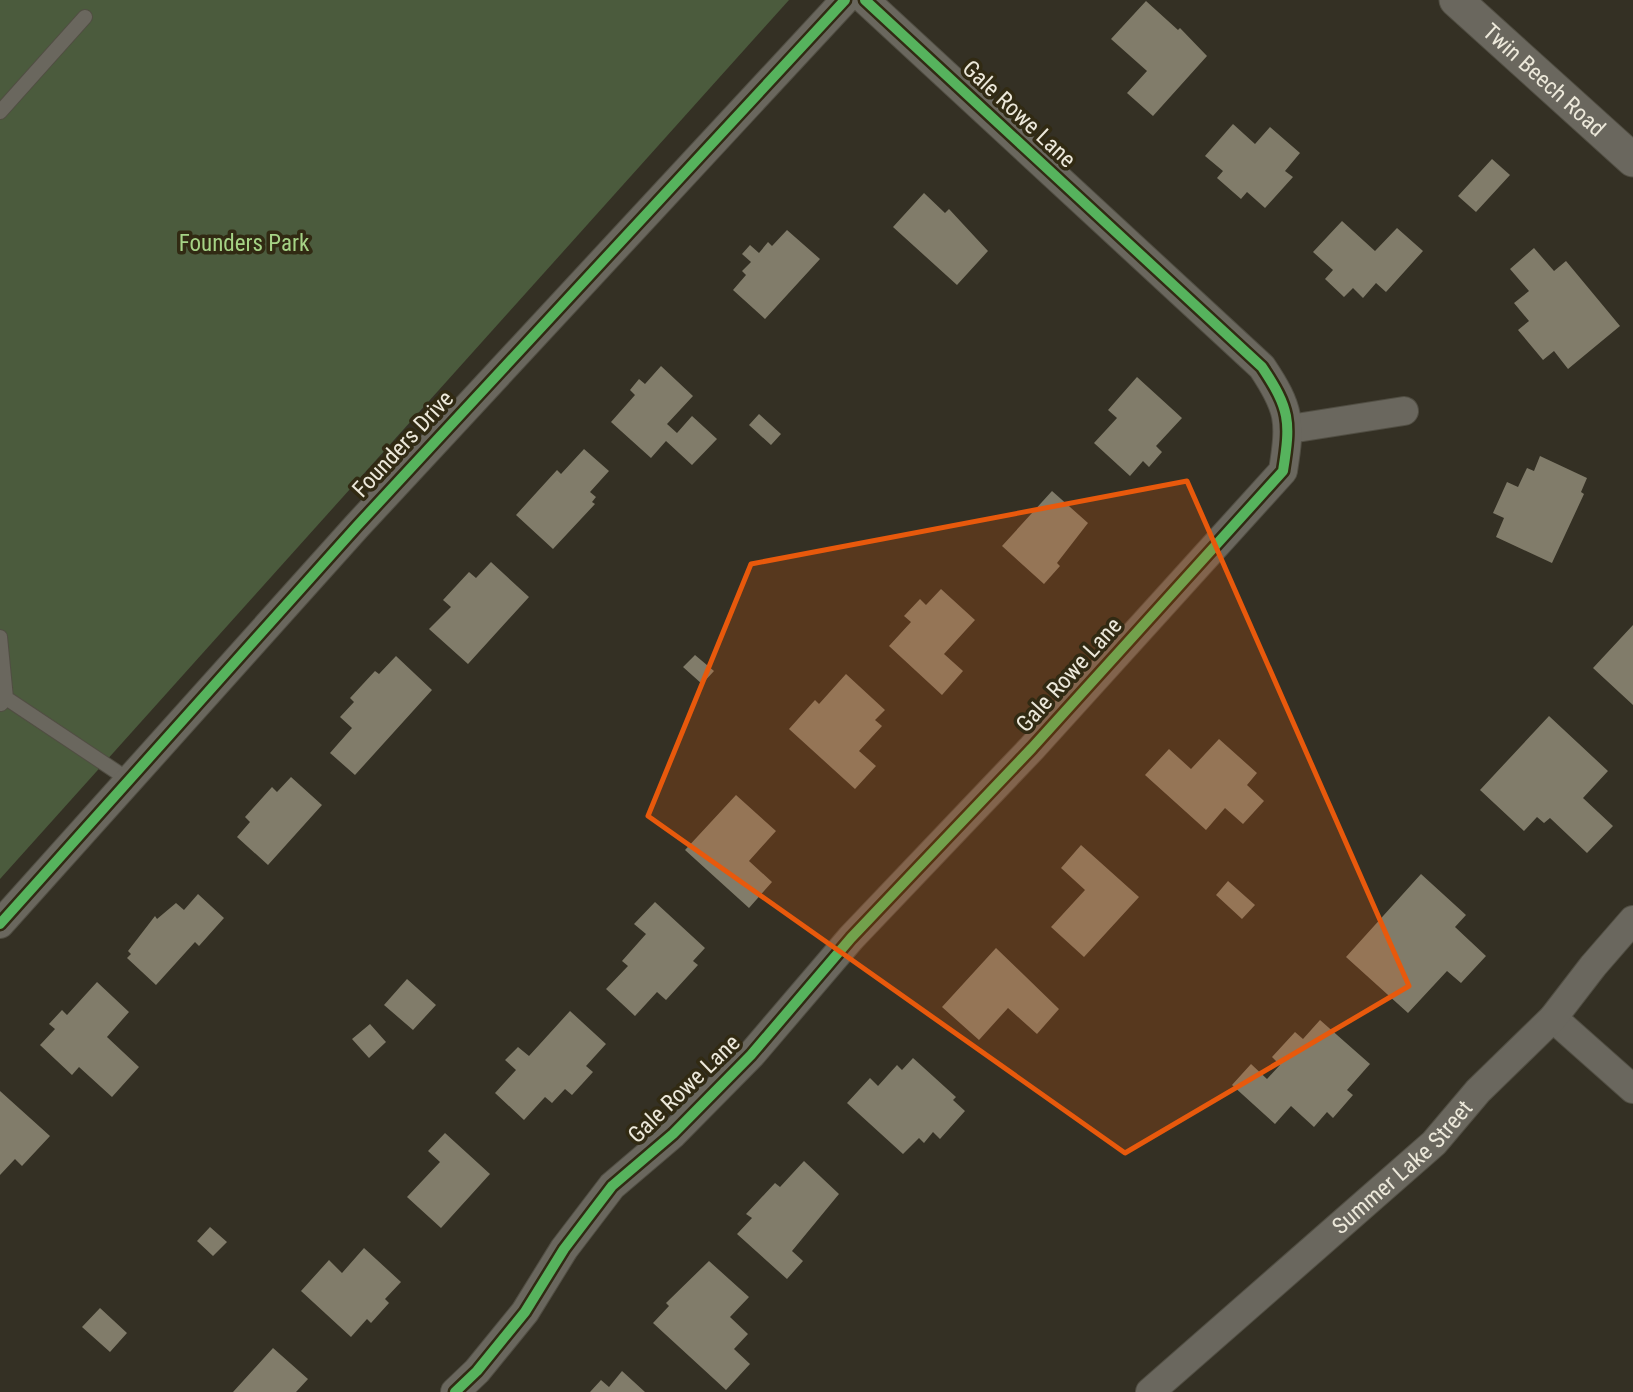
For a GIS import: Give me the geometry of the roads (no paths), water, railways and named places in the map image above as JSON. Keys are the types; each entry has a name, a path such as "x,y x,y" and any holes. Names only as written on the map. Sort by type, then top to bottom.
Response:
{"street":[{"name":"Founders Drive","path":"0,924 357,526 845,0"},
{"name":"Gale Rowe Lane","path":"455,1392 477,1371 525,1312 565,1249 612,1185 673,1134 751,1055 851,938 1032,748 1283,471 1290,429 1280,395 1262,367 865,0"},
{"name":"Twin Beech Road","path":"1456,0 1633,160"},
{"path":"1290,429 1404,411"},
{"name":"Summer Lake Street","path":"1150,1392 1434,1143 1478,1091 1553,1018 1633,920"},
{"path":"1553,1018 1633,1089"}],"lane":[{"path":"0,112 85,17"},
{"path":"0,637 3,702 129,780"}],"park label":[{"name":"Founders Park","path":"244,243"}]}
